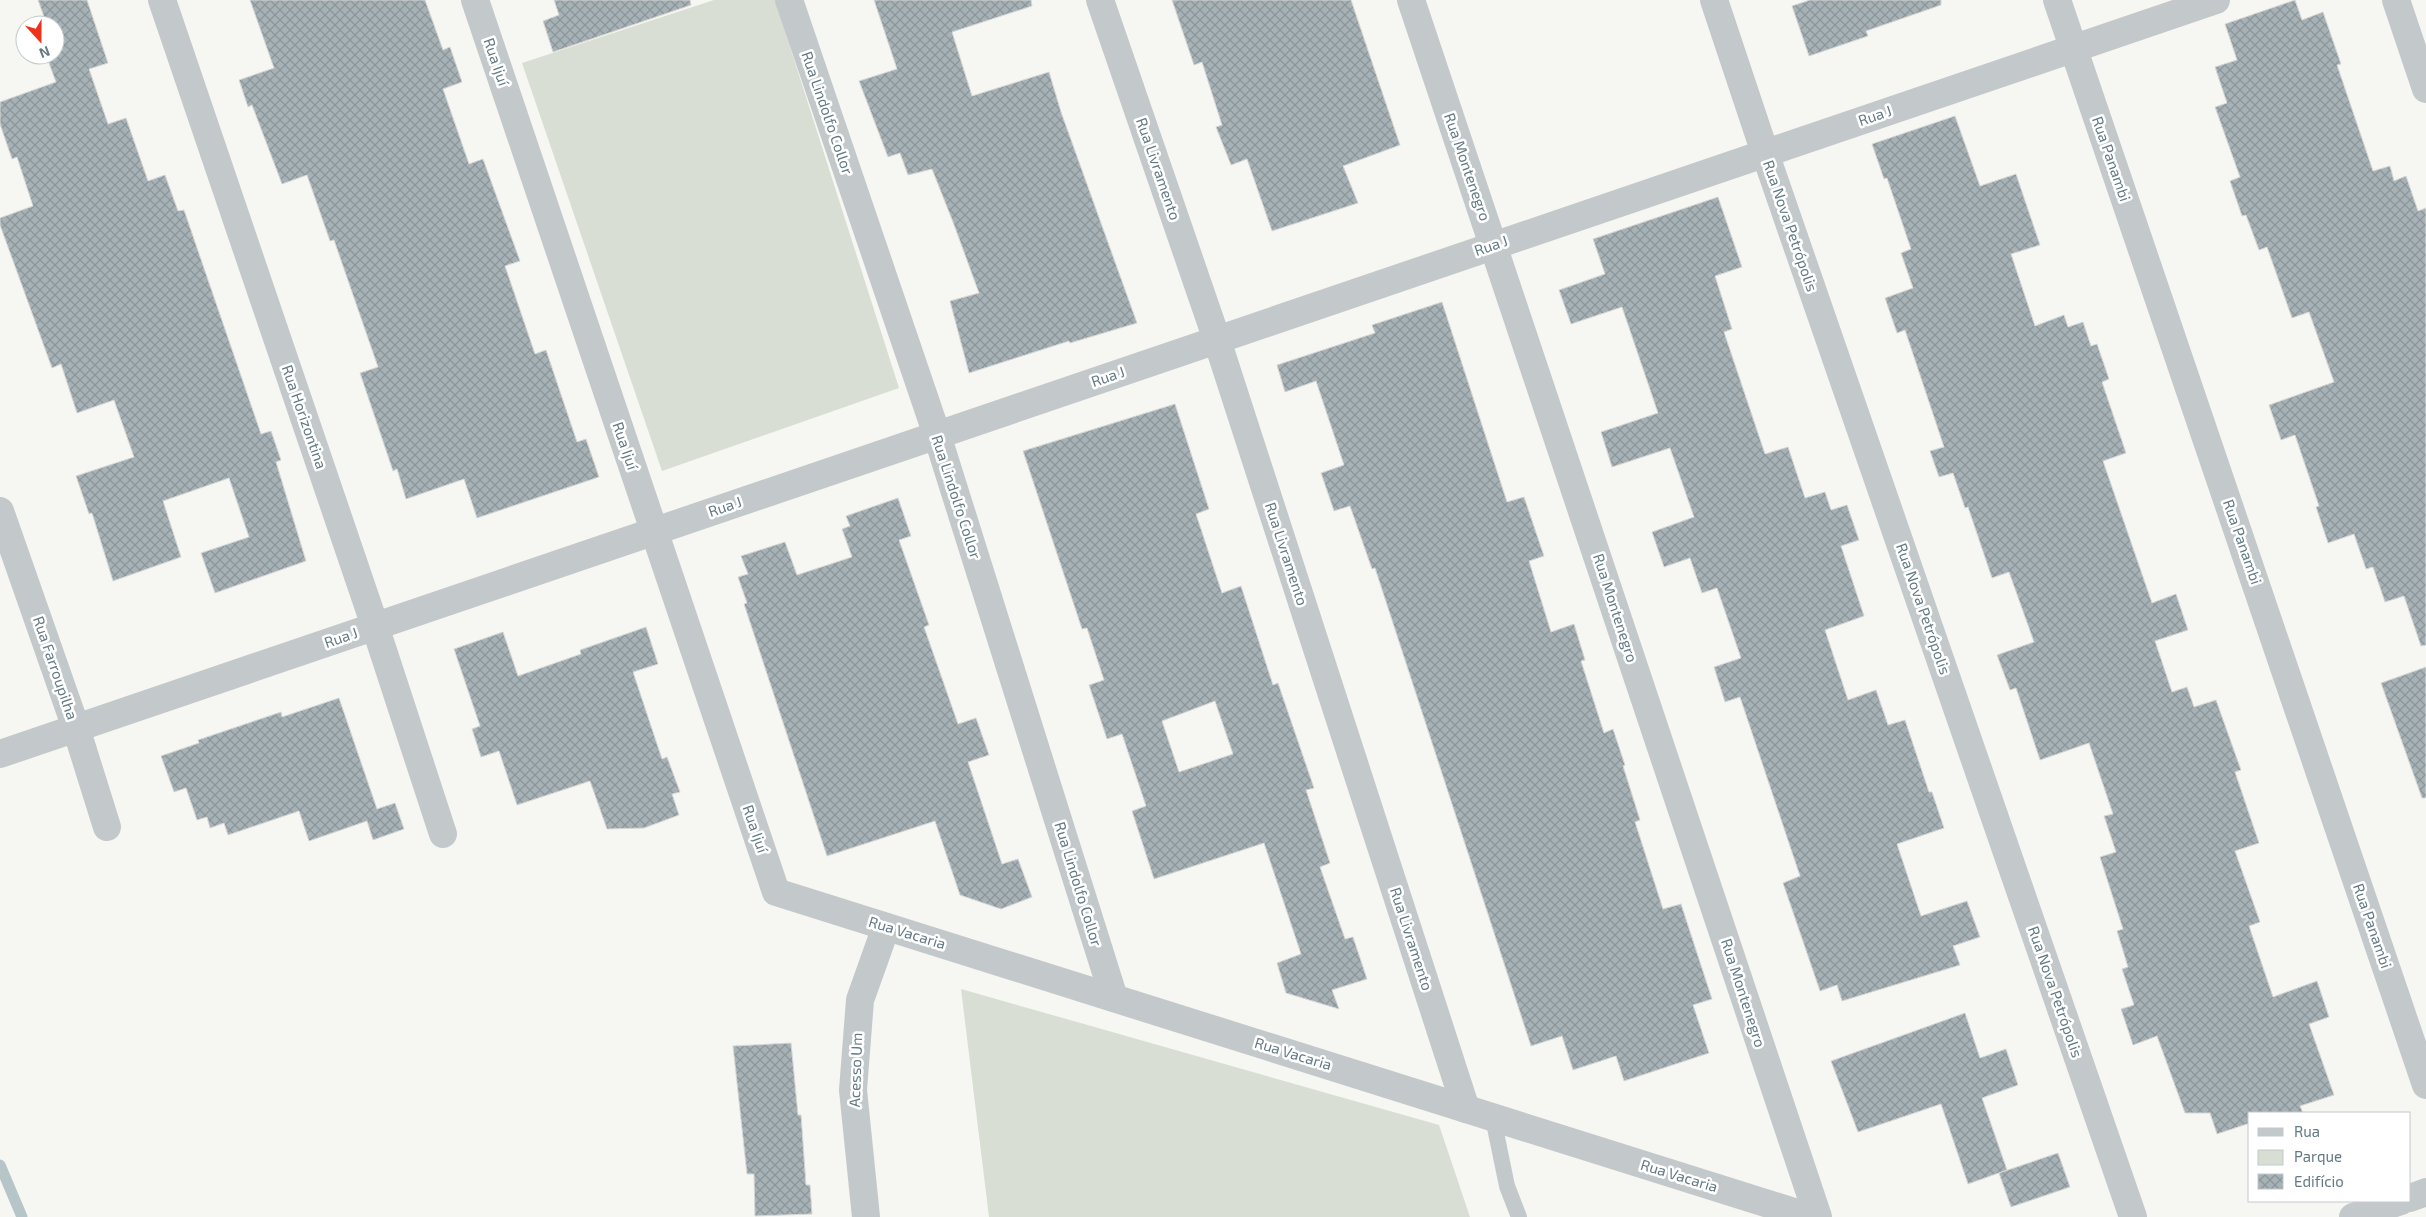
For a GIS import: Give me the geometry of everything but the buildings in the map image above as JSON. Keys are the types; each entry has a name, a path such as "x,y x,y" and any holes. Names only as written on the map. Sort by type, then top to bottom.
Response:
{"street":[{"name":"Rua Horizontina","path":"162,0 375,626 443,834"},
{"name":"Rua Ijuí","path":"475,0 776,892"},
{"name":"Rua Lindolfo Collor","path":"789,0 937,435 1114,998"},
{"name":"Rua Livramento","path":"1100,0 1217,340 1466,1109"},
{"name":"Rua Montenegro","path":"1411,0 1818,1217"},
{"name":"Rua Nova Petrópolis","path":"1714,0 1765,154 2134,1217"},
{"name":"Rua Panambi","path":"2057,0 2426,1084"},
{"name":"Rua J","path":"0,754 2216,0"},
{"path":"2396,0 2426,88"},
{"name":"Rua Farroupilha","path":"0,511 76,728 107,827"},
{"name":"Rua Vacaria","path":"776,892 1466,1109 1765,1210 1810,1217"},
{"name":"Acesso Um","path":"866,1217 853,1090 860,1000 886,927"},
{"path":"2411,1198 2426,1192"},
{"path":"2353,1217 2398,1202"}],"lane":[{"path":"1493,1118 1507,1186 1518,1217"}],"green space":[{"path":"714,0 775,0 899,388 662,471 522,63"},
{"path":"961,989 1439,1125 1470,1217 989,1217"}],"waterway":[{"path":"0,1165 22,1217"}]}
